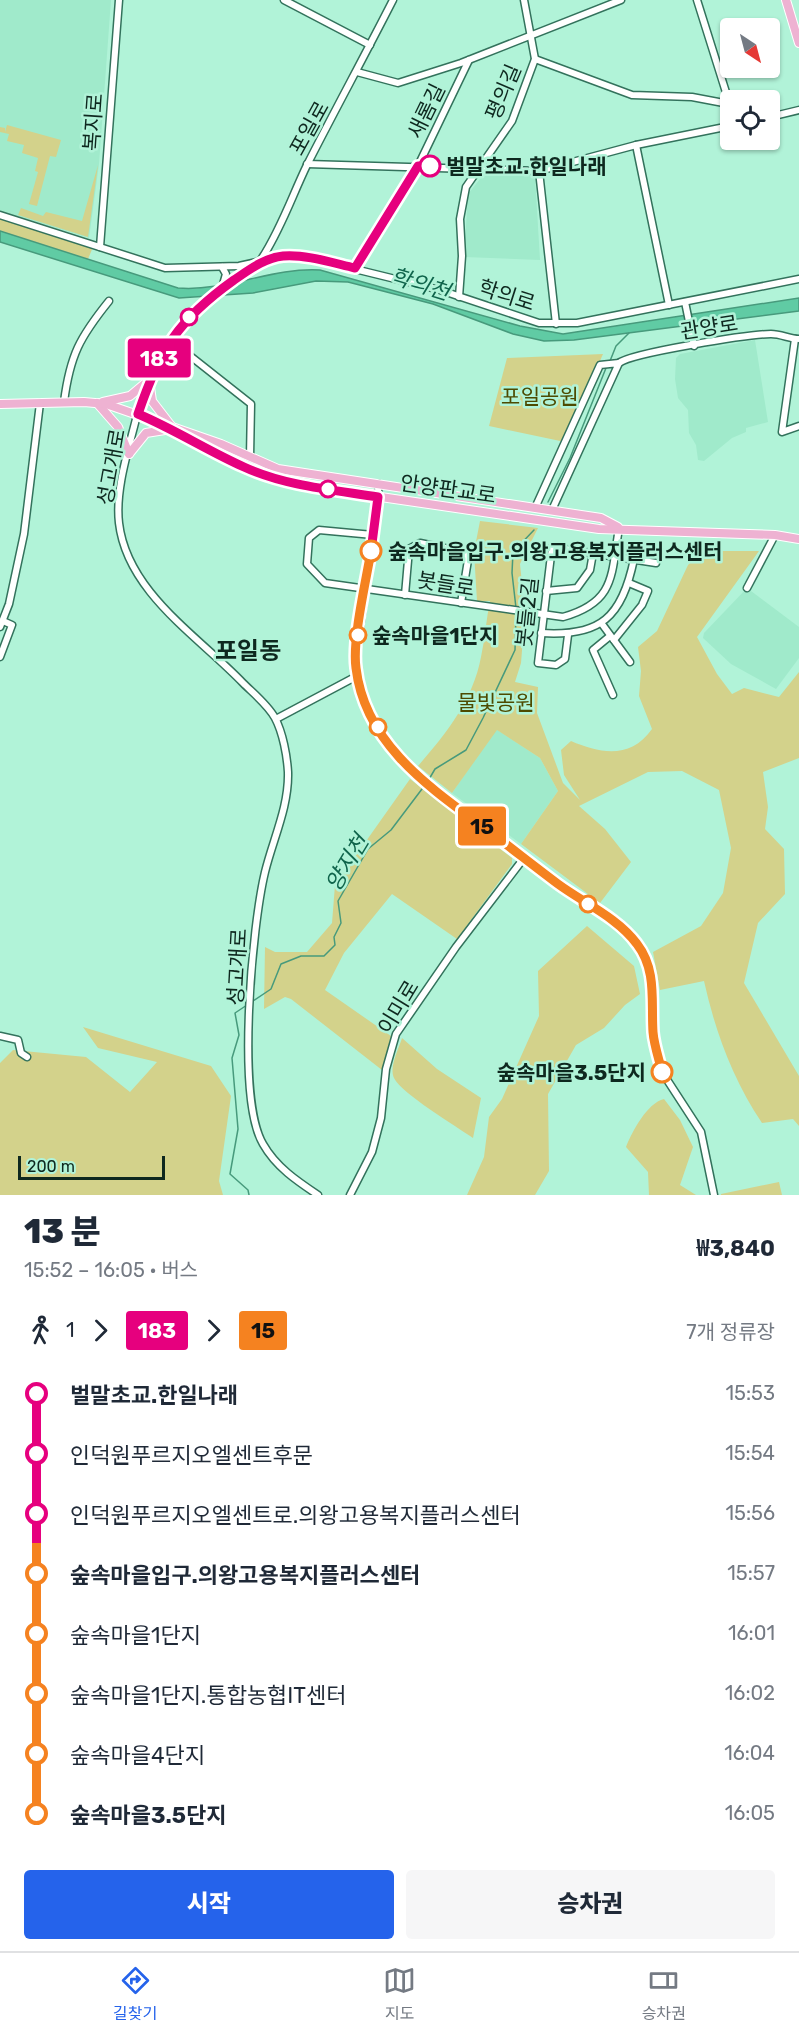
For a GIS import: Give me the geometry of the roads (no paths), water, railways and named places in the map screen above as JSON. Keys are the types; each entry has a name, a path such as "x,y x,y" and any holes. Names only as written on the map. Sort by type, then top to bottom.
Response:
{"main road":[{"path":"786,0 799,43"},
{"path":"149,380 130,396 97,403 118,427 129,454 147,433 175,429"},
{"path":"149,380 152,401 175,429"},
{"name":"안양판교로","path":"0,404 97,403 138,414 221,444 278,469 601,518 619,527"},
{"name":"안양판교로","path":"175,429 245,468 276,478 378,497 599,529 619,527 671,533 775,535 799,539"}],"street":[{"name":"복지로","path":"100,247 119,0"},
{"path":"284,0 370,45"},
{"name":"포일로","path":"170,340 201,304 260,262 393,0"},
{"name":"평의길","path":"459,297 462,256 460,219 466,188 482,168 512,121 535,59 524,0"},
{"path":"357,72 398,83 469,60 621,0"},
{"path":"697,0 725,90"},
{"name":"평의길","path":"535,59 632,94 692,97 720,104"},
{"name":"새롬길","path":"355,268 418,166 469,60"},
{"path":"780,115 799,110"},
{"path":"308,164 539,171 636,145 720,128"},
{"path":"636,145 669,305"},
{"path":"539,171 556,324"},
{"name":"학의로","path":"0,214 165,268 223,268 284,256 355,268 459,297 539,323 576,323 799,279"},
{"path":"222,289 226,281 223,268"},
{"path":"64,402 74,352 84,332 109,301"},
{"path":"685,302 693,343"},
{"name":"관양로","path":"535,508 600,364 622,361 693,343 773,334 797,339"},
{"path":"797,339 782,432 799,426"},
{"path":"138,414 149,380 170,340 251,404 250,457"},
{"path":"552,510 622,361"},
{"path":"790,375 799,373"},
{"path":"0,657 12,625 1,624 24,534 40,403"},
{"name":"성고개로","path":"138,414 119,499 119,523 126,554 150,593 219,658 276,719 288,769 288,795 265,872 255,921 249,1093 255,1128 263,1145 292,1178 318,1195"},
{"path":"379,484 356,652 357,676 361,694 382,735 400,760 426,784 626,932 646,959 652,978 653,1034 662,1072 701,1132 714,1195"},
{"name":"봇들로","path":"373,536 320,530 309,538 307,564 325,583 543,616 563,617 585,611 602,597 611,580 619,527"},
{"path":"747,588 775,535"},
{"path":"405,595 409,549 420,543 464,552 468,560 461,603"},
{"name":"봇들2길","path":"568,635 565,659 556,665 538,663 552,547 656,563"},
{"path":"546,591 577,588 590,570 593,553"},
{"path":"541,633 568,635 602,624 619,607 629,583 634,559"},
{"path":"614,695 593,650 612,638 642,605 648,591 629,583"},
{"path":"602,624 630,662"},
{"path":"276,719 357,676"},
{"name":"이미로","path":"350,1195 372,1152 381,1118 386,1070 396,1034 446,962 524,858"},
{"path":"0,1036 18,1040 21,1053 27,1057"}],"waterway":[{"name":"양지천","path":"610,361 616,346 629,333"},
{"name":"양지천","path":"548,502 570,458 606,368"},
{"name":"양지천","path":"516,608 512,573 513,552 534,530"},
{"name":"양지천","path":"428,781 435,769 466,750 483,718 515,650 516,613"},
{"name":"양지천","path":"253,1001 271,989 281,964 301,956 324,956 335,945 334,937 341,923 338,901 368,849 391,830 425,785"},
{"name":"양지천","path":"247,1005 235,1013 239,1035 232,1058 238,1129 230,1174 248,1190 249,1195"}],"place":[{"name":"벌말초교.한일나래","path":"430,166"},
{"name":"숲속마을입구.의왕고용복지플러스센터","path":"371,551"},
{"name":"숲속마을1단지","path":"358,635"},
{"name":"숲속마을3.5단지","path":"662,1072"}],"district":[{"name":"포일동","path":"248,651"}],"water label":[{"name":"학의천","path":"420,284"}],"park label":[{"name":"포일공원","path":"540,396"},
{"name":"물빛공원","path":"496,702"}]}
